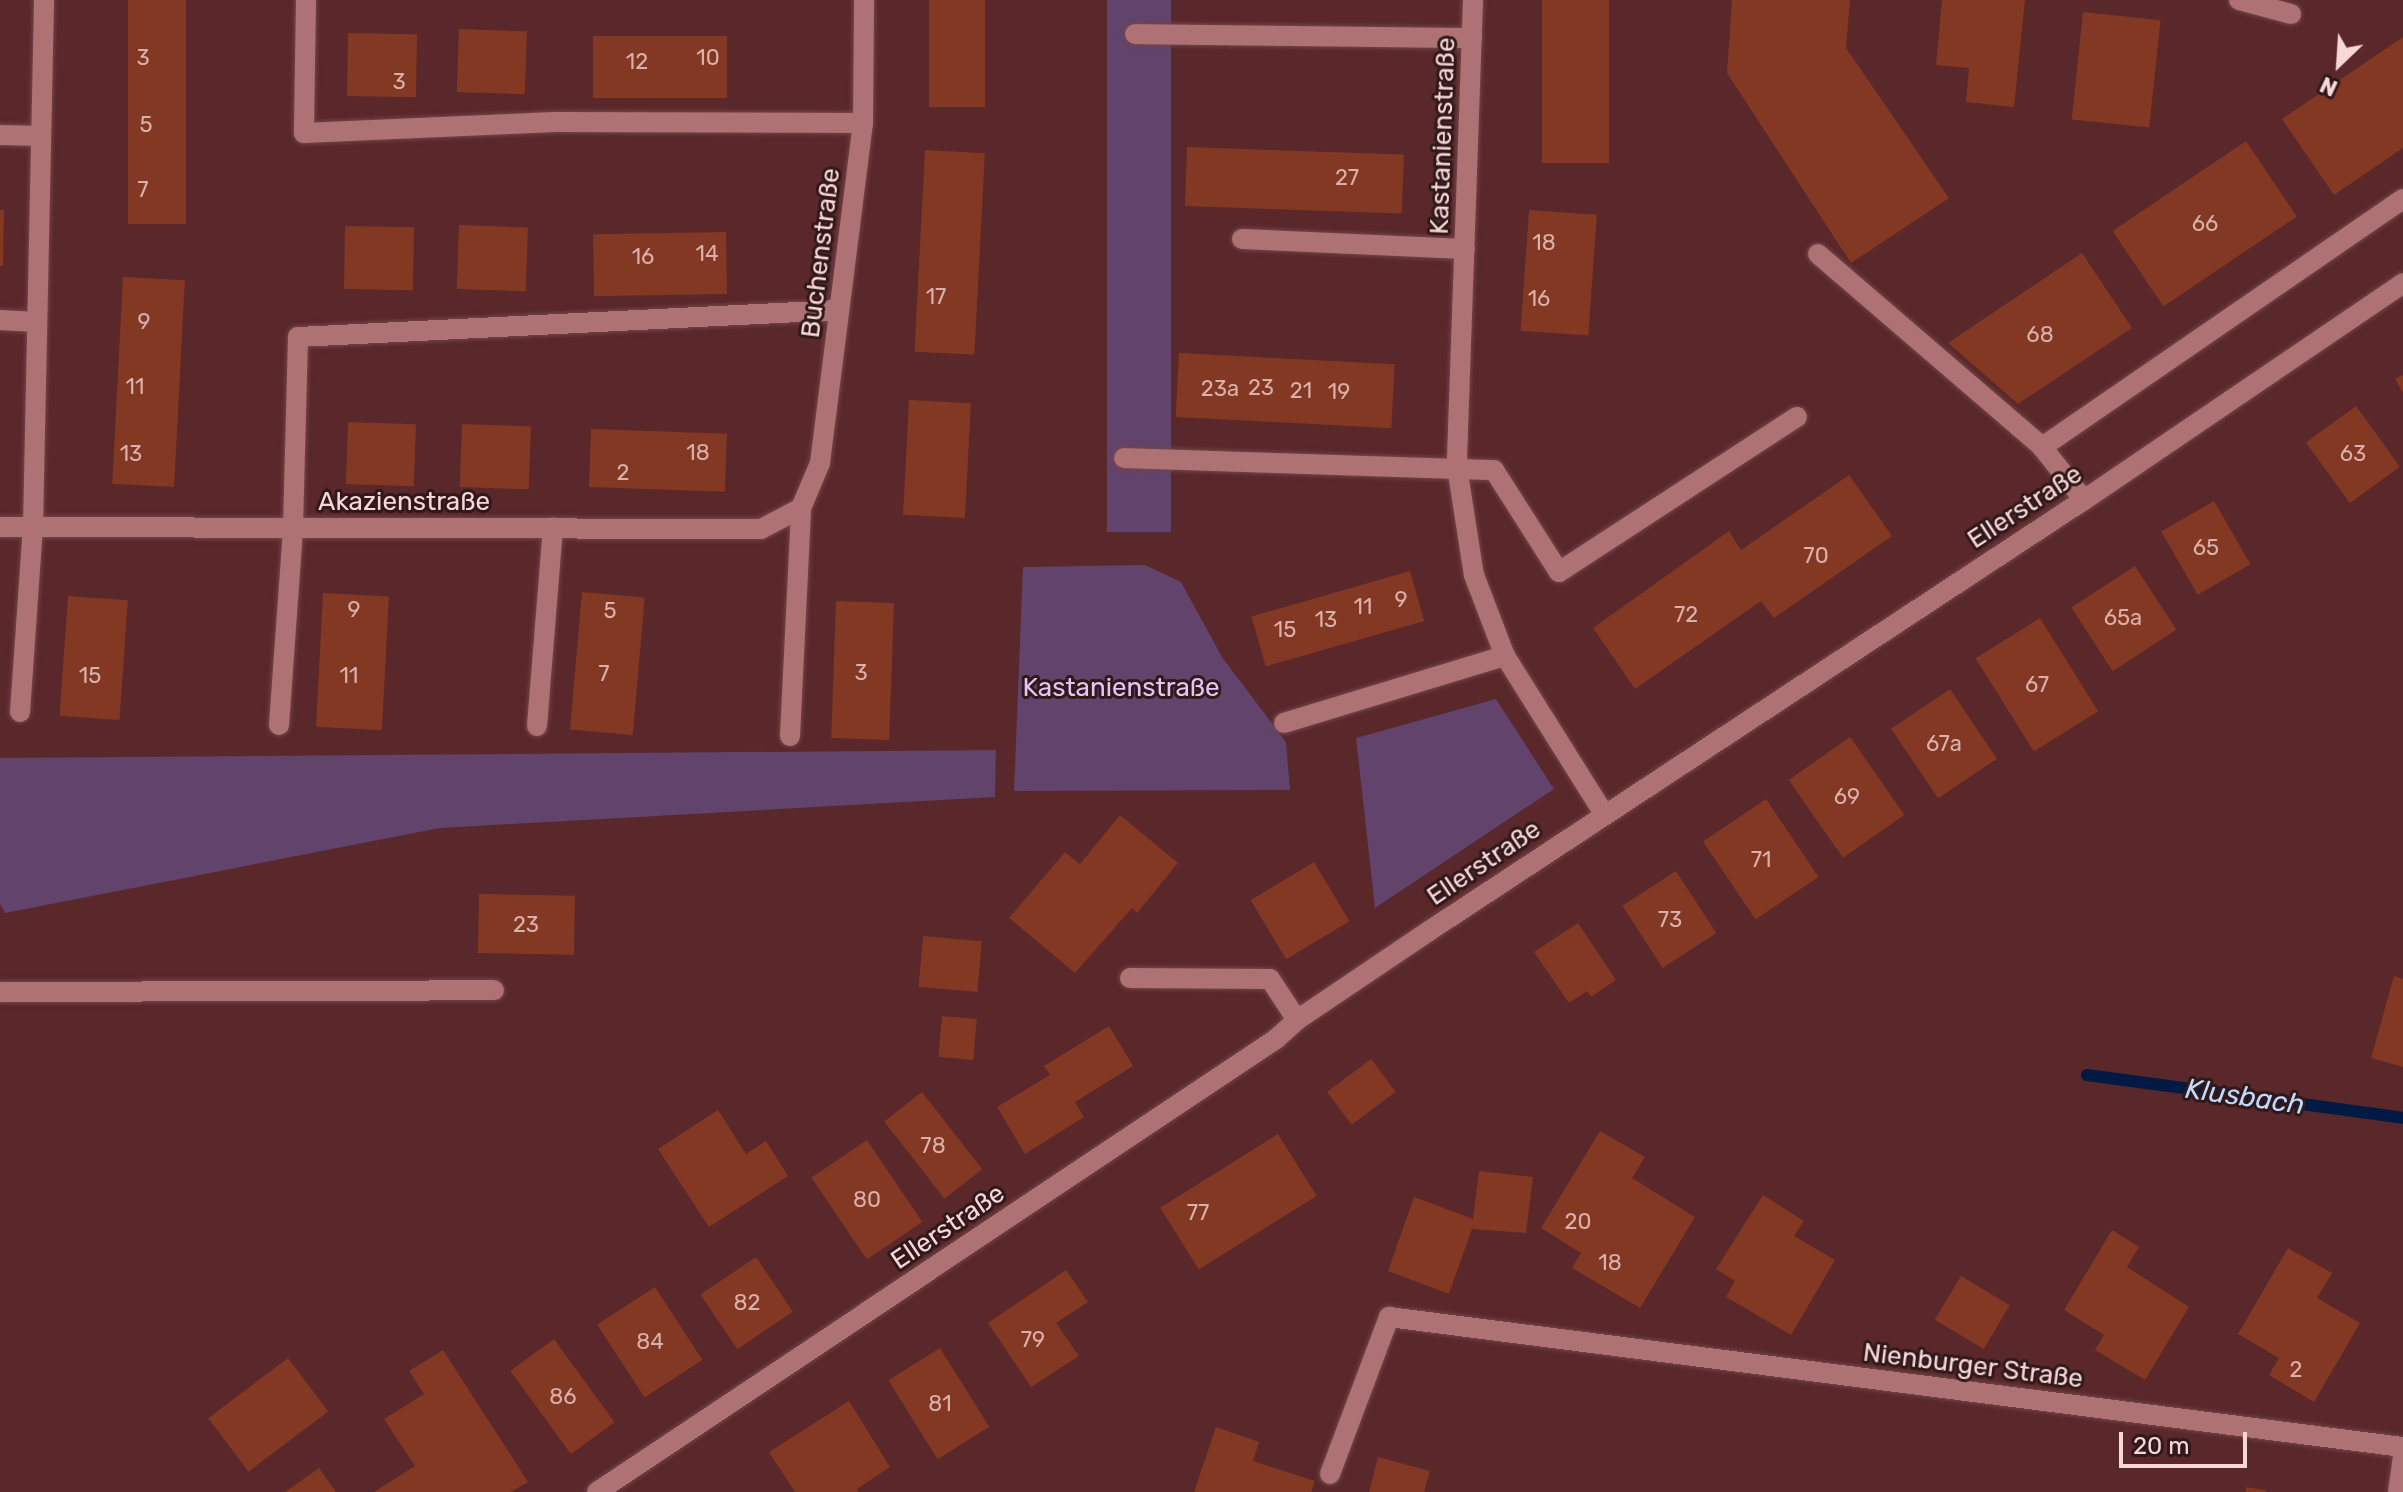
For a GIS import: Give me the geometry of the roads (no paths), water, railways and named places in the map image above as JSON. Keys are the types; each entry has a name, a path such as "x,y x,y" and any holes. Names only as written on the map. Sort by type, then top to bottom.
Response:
{"street":[{"path":"20,712 33,527 44,0"},
{"path":"306,0 304,133 555,122 863,123"},
{"name":"Buchenstraße","path":"801,508 820,463 863,123 864,0"},
{"name":"Kastanienstraße","path":"1473,0 1457,467 1474,575 1505,656 1604,814"},
{"path":"2239,0 2291,14"},
{"path":"1135,34 1472,38"},
{"path":"0,135 41,136"},
{"path":"2042,447 2403,199"},
{"path":"1242,239 1465,249"},
{"path":"1818,254 2042,447 2084,500"},
{"name":"Ellerstraße","path":"597,1492 1263,1048 1297,1020 1604,814 2084,500 2403,283"},
{"path":"279,725 293,528 298,337 839,310"},
{"path":"0,320 37,322"},
{"path":"1124,458 1494,470 1559,572 1797,417"},
{"path":"790,736 801,508"},
{"name":"Akazienstraße","path":"0,527 761,529 801,508"},
{"path":"537,726 553,528"},
{"path":"1284,723 1505,656"},
{"path":"1130,978 1270,979 1297,1020"},
{"path":"0,992 494,990"},
{"name":"Nienburger Straße","path":"1330,1474 1389,1317 2403,1447"},
{"path":"2398,1492 2403,1458"}],"waterway":[{"name":"Klusbach","path":"2087,1075 2403,1118"}]}
